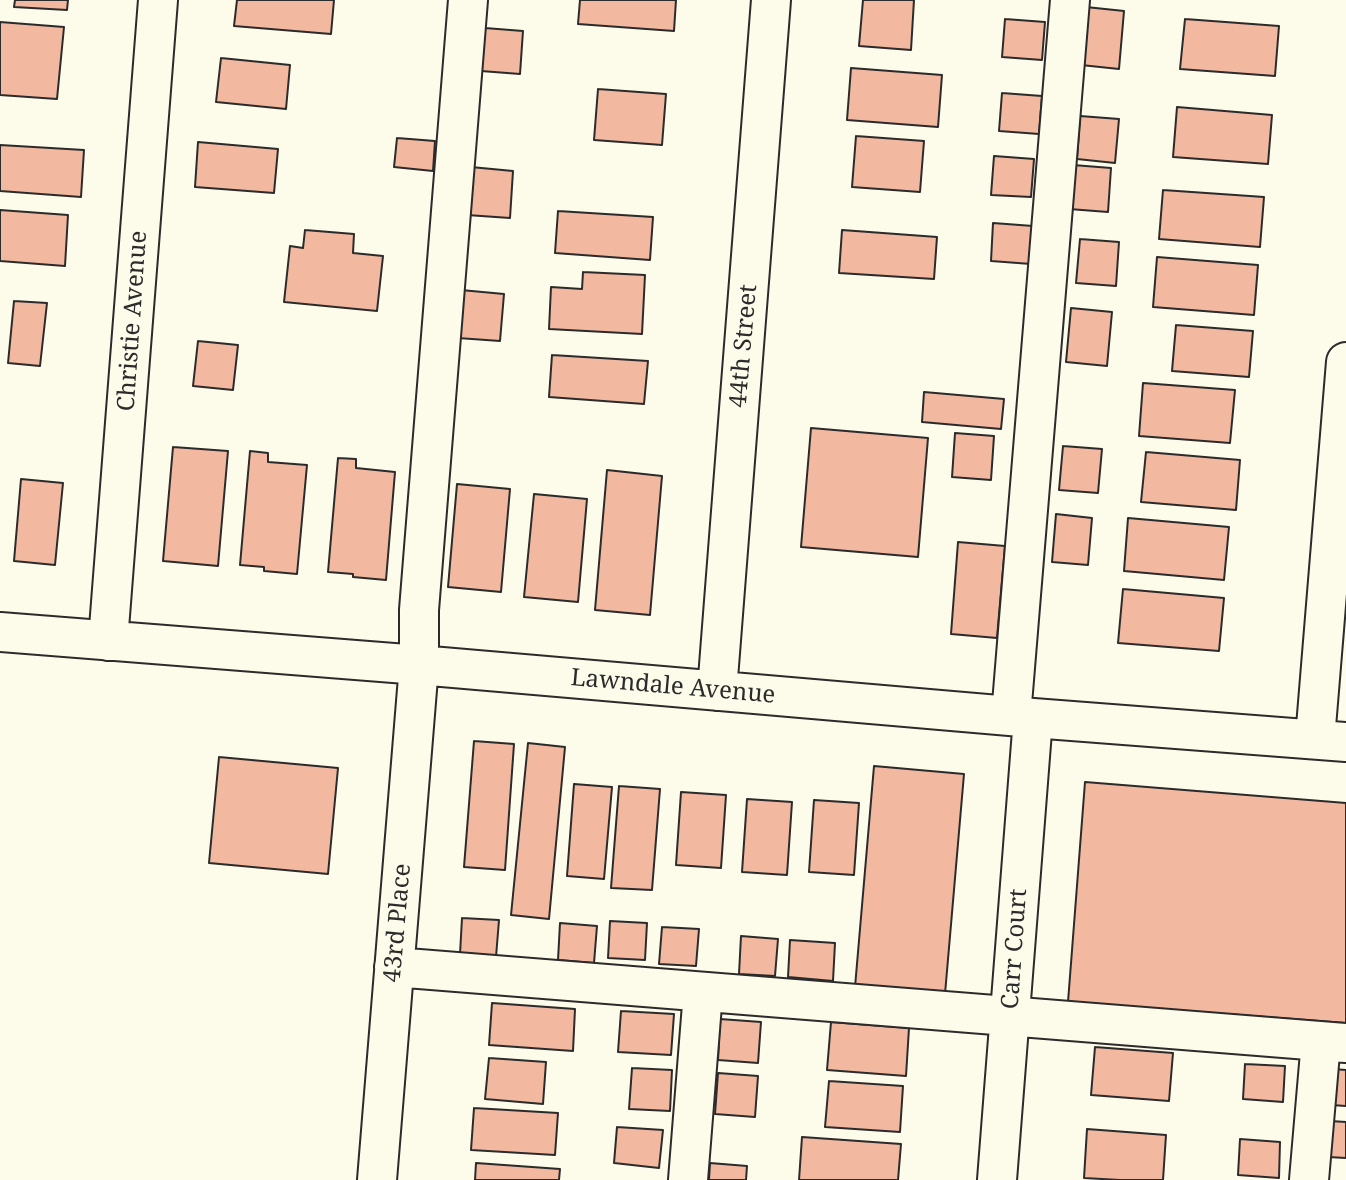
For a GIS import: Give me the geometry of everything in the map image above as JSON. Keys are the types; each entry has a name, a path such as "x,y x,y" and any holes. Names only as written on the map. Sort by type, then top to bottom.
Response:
{"street":[{"name":"Christie Avenue","path":"108,641 158,0"},
{"name":"43rd Place","path":"377,1180 419,665 419,610 468,0"},
{"name":"44th Street","path":"717,691 771,0"},
{"name":"Carr Court","path":"997,1180 1010,1016 1022,717 1070,0"},
{"path":"1330,741 1346,362"},
{"name":"Lawndale Avenue","path":"0,632 1330,741"},
{"path":"394,967 1333,1042 1309,1180"},
{"path":"688,1180 703,992"}],"building":[{"path":"15,0 68,0 67,10 14,7"},
{"path":"237,0 334,0 331,34 234,26"},
{"path":"580,0 676,0 674,31 578,24"},
{"path":"863,0 914,0 911,50 859,46"},
{"path":"1086,7 1124,11 1119,69 1081,65"},
{"path":"1005,19 1045,22 1042,60 1002,57"},
{"path":"1185,19 1279,26 1275,76 1180,69"},
{"path":"0,22 64,27 57,99 0,95"},
{"path":"485,28 523,31 520,74 481,71"},
{"path":"221,58 290,65 286,109 216,102"},
{"path":"851,68 942,75 938,127 847,120"},
{"path":"598,89 666,94 662,145 594,140"},
{"path":"1002,93 1042,96 1039,134 999,131"},
{"path":"1177,107 1272,115 1268,164 1173,157"},
{"path":"1080,116 1119,119 1115,163 1077,159"},
{"path":"856,136 924,141 920,192 852,187"},
{"path":"397,138 435,141 433,171 394,167"},
{"path":"198,142 278,149 274,193 195,187"},
{"path":"0,145 84,150 81,197 0,191"},
{"path":"994,156 1034,159 1031,197 991,195"},
{"path":"1073,165 1111,168 1108,212 1069,209"},
{"path":"471,167 513,171 510,218 467,215"},
{"path":"1163,190 1264,197 1260,247 1159,239"},
{"path":"0,210 68,215 65,266 0,261"},
{"path":"558,211 653,217 650,260 555,253"},
{"path":"993,223 1033,226 1031,264 991,261"},
{"path":"305,230 354,234 353,253 383,256 377,311 284,302 290,246 303,248"},
{"path":"842,230 937,237 934,279 839,273"},
{"path":"1080,239 1119,242 1116,286 1076,283"},
{"path":"1157,257 1258,265 1254,315 1153,307"},
{"path":"583,272 645,275 642,334 549,329 551,287 582,289"},
{"path":"461,290 504,294 500,341 458,338"},
{"path":"14,301 47,303 40,366 8,363"},
{"path":"1071,308 1112,312 1107,366 1066,362"},
{"path":"1176,325 1253,331 1249,377 1172,371"},
{"path":"198,341 238,345 233,390 193,386"},
{"path":"552,355 648,361 644,404 549,397"},
{"path":"1143,383 1235,390 1230,443 1139,436"},
{"path":"924,392 1004,399 1001,429 922,422"},
{"path":"811,428 928,438 918,557 801,547"},
{"path":"955,433 994,436 991,480 952,477"},
{"path":"1063,446 1102,449 1098,493 1059,490"},
{"path":"173,447 228,451 218,566 163,561"},
{"path":"250,451 268,453 268,462 307,465 297,574 264,571 264,567 240,565"},
{"path":"1146,452 1240,460 1236,510 1141,502"},
{"path":"338,458 356,459 356,468 395,472 386,580 328,572"},
{"path":"607,470 662,476 650,615 595,610"},
{"path":"21,479 63,483 55,565 14,561"},
{"path":"457,484 510,489 501,592 448,587"},
{"path":"534,494 587,499 578,602 524,597"},
{"path":"1056,514 1092,518 1088,565 1052,562"},
{"path":"1128,518 1229,527 1224,580 1124,571"},
{"path":"958,542 1005,546 997,638 951,634"},
{"path":"1123,589 1224,598 1219,651 1118,643"},
{"path":"474,741 514,744 505,870 464,867"},
{"path":"528,743 565,747 549,919 511,915"},
{"path":"219,757 338,768 328,874 209,863"},
{"path":"874,766 964,774 945,994 855,987"},
{"path":"1085,782 1346,803 1346,1023 1068,1002"},
{"path":"574,784 612,787 604,879 567,876"},
{"path":"619,786 660,789 652,890 611,888"},
{"path":"681,792 726,795 721,868 676,865"},
{"path":"747,799 792,802 787,875 742,872"},
{"path":"814,800 859,803 854,875 809,872"},
{"path":"462,918 499,920 496,957 460,954"},
{"path":"610,921 647,923 645,960 608,958"},
{"path":"560,923 597,926 594,963 558,960"},
{"path":"662,927 699,929 696,966 659,964"},
{"path":"741,936 778,939 775,976 739,974"},
{"path":"790,940 835,943 833,981 788,977"},
{"path":"492,1003 575,1009 573,1051 489,1045"},
{"path":"621,1011 674,1014 671,1055 618,1052"},
{"path":"720,1019 761,1022 758,1063 718,1060"},
{"path":"831,1022 909,1028 906,1076 827,1070"},
{"path":"1095,1047 1173,1053 1169,1101 1091,1095"},
{"path":"489,1058 546,1062 543,1104 485,1099"},
{"path":"1245,1064 1285,1066 1283,1102 1243,1099"},
{"path":"632,1068 672,1070 670,1111 629,1109"},
{"path":"1333,1069 1346,1070 1346,1106 1331,1105"},
{"path":"718,1073 758,1076 755,1117 715,1114"},
{"path":"829,1081 903,1086 900,1132 825,1127"},
{"path":"474,1108 558,1113 555,1155 471,1150"},
{"path":"1330,1121 1346,1122 1346,1158 1328,1157"},
{"path":"617,1127 663,1130 659,1168 614,1163"},
{"path":"1087,1129 1166,1135 1163,1180 1084,1178"},
{"path":"802,1137 901,1144 898,1180 799,1180"},
{"path":"1240,1139 1280,1142 1279,1178 1238,1175"},
{"path":"476,1163 560,1169 559,1180 475,1180"},
{"path":"710,1163 747,1166 746,1180 709,1180"}]}
